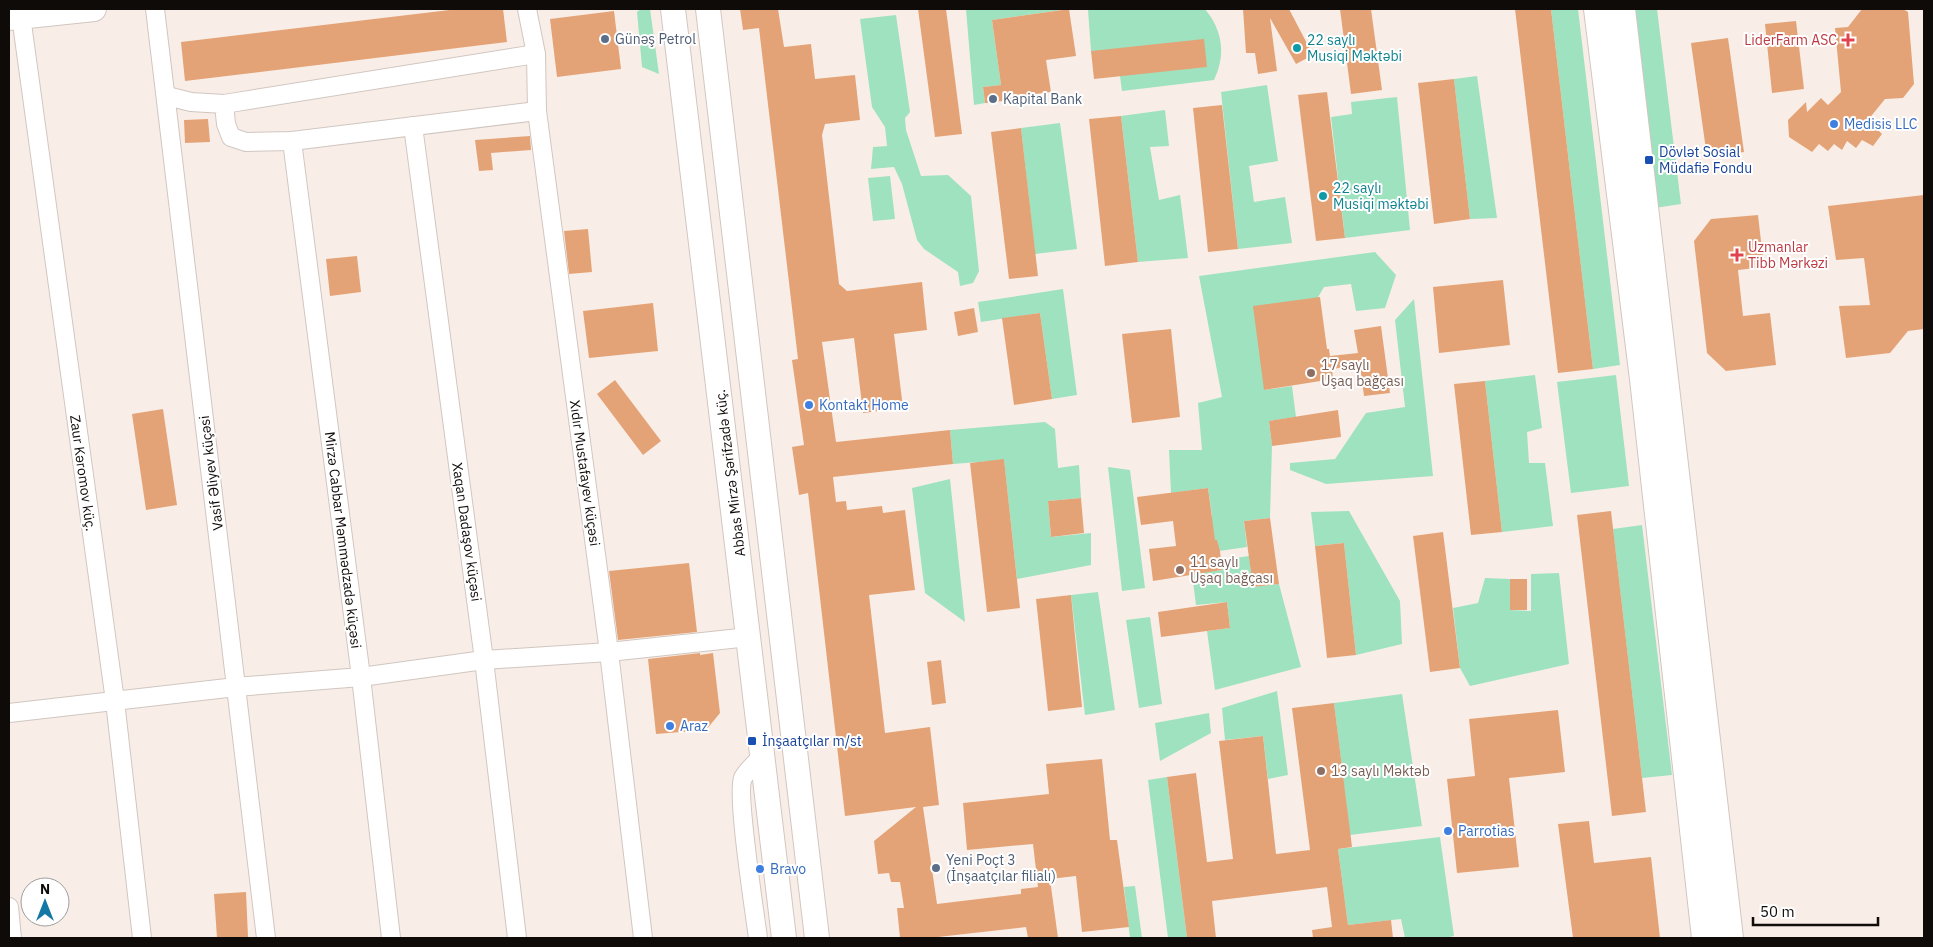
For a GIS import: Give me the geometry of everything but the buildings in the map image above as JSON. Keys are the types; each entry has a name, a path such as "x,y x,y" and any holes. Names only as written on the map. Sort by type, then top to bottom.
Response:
{"main road":[{"path":"17,14 94,9"},
{"name":"Abbas Mirzə Şərifzadə küç.","path":"674,9 784,938"},
{"path":"708,9 817,938"},
{"path":"1598,9 1644,379 1706,938"},
{"path":"1621,9 1729,938"},
{"path":"715,349 746,345"}],"street":[{"name":"Vasif Əliyev küçəsi","path":"155,9 167,96 266,938"},
{"name":"Xıdır Mustafayev küçəsi","path":"527,9 536,54 537,112 609,652 643,938"},
{"name":"Zaur Kəromov küç.","path":"17,14 115,701 142,938"},
{"path":"167,96 191,102 224,104 536,54"},
{"path":"224,104 226,124 231,138 246,142 292,141 537,112"},
{"name":"Xaqan Dadaşov küçəsi","path":"413,126 484,660 516,938"},
{"name":"Mirzə Cabbar Məmmədzadə küçəsi","path":"292,141 391,938"},
{"path":"9,713 236,687 360,677 484,660 609,652 749,637"},
{"path":"758,938 743,818 741,785 743,779 763,755"},
{"path":"9,907 12,938"}],"green space":[{"path":"641,9 650,9 659,74 642,67 637,12"},
{"path":"966,9 1069,9 992,20 1001,85 983,87 985,103 974,105"},
{"path":"1205,9 1216,26 1221,43 1220,61 1214,80 1122,91 1120,76 1091,51 1088,10"},
{"path":"1551,9 1578,9 1620,365 1593,369"},
{"path":"1633,9 1657,9 1681,204 1655,208"},
{"path":"896,15 910,112 905,118 906,130 921,176 948,175 971,196 979,271 973,283 960,286 958,272 924,249 917,240 902,184 894,167 871,169 873,147 887,146 885,127 872,107 860,19"},
{"path":"1477,76 1497,218 1470,219 1454,79"},
{"path":"1267,85 1278,161 1249,166 1254,202 1285,197 1292,243 1238,249 1221,92"},
{"path":"1397,97 1410,230 1345,238 1331,117 1352,114 1351,102"},
{"path":"1165,110 1169,146 1150,147 1159,200 1180,195 1188,258 1138,262 1121,116"},
{"path":"1060,123 1077,249 1035,254 1021,128"},
{"path":"890,176 895,219 873,221 868,178"},
{"path":"1375,252 1396,275 1385,308 1356,311 1351,284 1324,287 1264,390 1292,386 1296,417 1269,421 1272,446 1270,518 1244,521 1247,547 1219,551 1217,540 1187,544 1183,520 1212,516 1208,488 1171,493 1169,450 1202,450 1198,403 1222,397 1199,276"},
{"path":"1063,289 1077,395 1052,399 1040,313 981,322 978,302"},
{"path":"1414,299 1433,476 1326,484 1290,470 1290,463 1335,459 1366,413 1405,407 1395,320"},
{"path":"1535,375 1542,428 1527,432 1529,463 1545,463 1553,526 1502,532 1485,381"},
{"path":"1616,375 1629,486 1571,493 1557,382"},
{"path":"1045,422 1055,429 1058,468 1079,465 1081,498 1048,501 1051,537 1091,533 1091,565 1017,579 1004,460 953,464 950,430"},
{"path":"1108,467 1130,470 1145,588 1122,591"},
{"path":"950,479 965,622 925,593 912,488"},
{"path":"1349,511 1400,601 1402,644 1356,655 1344,543 1315,546 1311,512"},
{"path":"1642,525 1672,775 1642,778 1613,529"},
{"path":"1249,556 1253,587 1279,584 1301,667 1215,690 1207,631 1230,628 1227,602 1196,605 1192,574 1222,570 1221,560"},
{"path":"1559,573 1569,664 1470,686 1460,668 1453,608 1478,603 1485,578 1510,579 1510,610 1531,611 1531,574"},
{"path":"1098,592 1115,710 1085,715 1071,595"},
{"path":"1150,617 1162,704 1139,708 1126,620"},
{"path":"1277,691 1288,775 1268,779 1263,736 1225,740 1222,708"},
{"path":"1402,694 1422,826 1350,835 1334,703"},
{"path":"1209,713 1211,733 1160,761 1155,723"},
{"path":"1167,777 1187,938 1168,938 1148,780"},
{"path":"1440,837 1454,936 1444,938 1405,938 1401,919 1348,925 1338,849"},
{"path":"1135,886 1142,938 1130,938 1124,887"}],"place":[{"name":"Günəş Petrol","path":"605,39"},
{"name":"LiderFarm ASC","path":"1848,40"},
{"name":"22 saylı Musiqi Məktəbi","path":"1297,48"},
{"name":"Kapital Bank","path":"993,99"},
{"name":"Medisis LLC","path":"1834,124"},
{"name":"Dövlət Sosial Müdafiə Fondu","path":"1649,160"},
{"name":"22 saylı Musiqi məktəbi","path":"1323,196"},
{"name":"Uzmanlar Tibb Mərkəzi","path":"1737,255"},
{"name":"17 saylı Uşaq bağçası","path":"1311,373"},
{"name":"Kontakt Home","path":"809,405"},
{"name":"11 saylı Uşaq bağçası","path":"1180,570"},
{"name":"Araz","path":"670,726"},
{"name":"İnşaatçılar m/st","path":"752,741"},
{"name":"13 saylı Məktəb","path":"1321,771"},
{"name":"Parrotias","path":"1448,831"},
{"name":"Yeni Poçt 3 (İnşaatçılar filialı)","path":"936,868"},
{"name":"Bravo","path":"760,869"}]}
